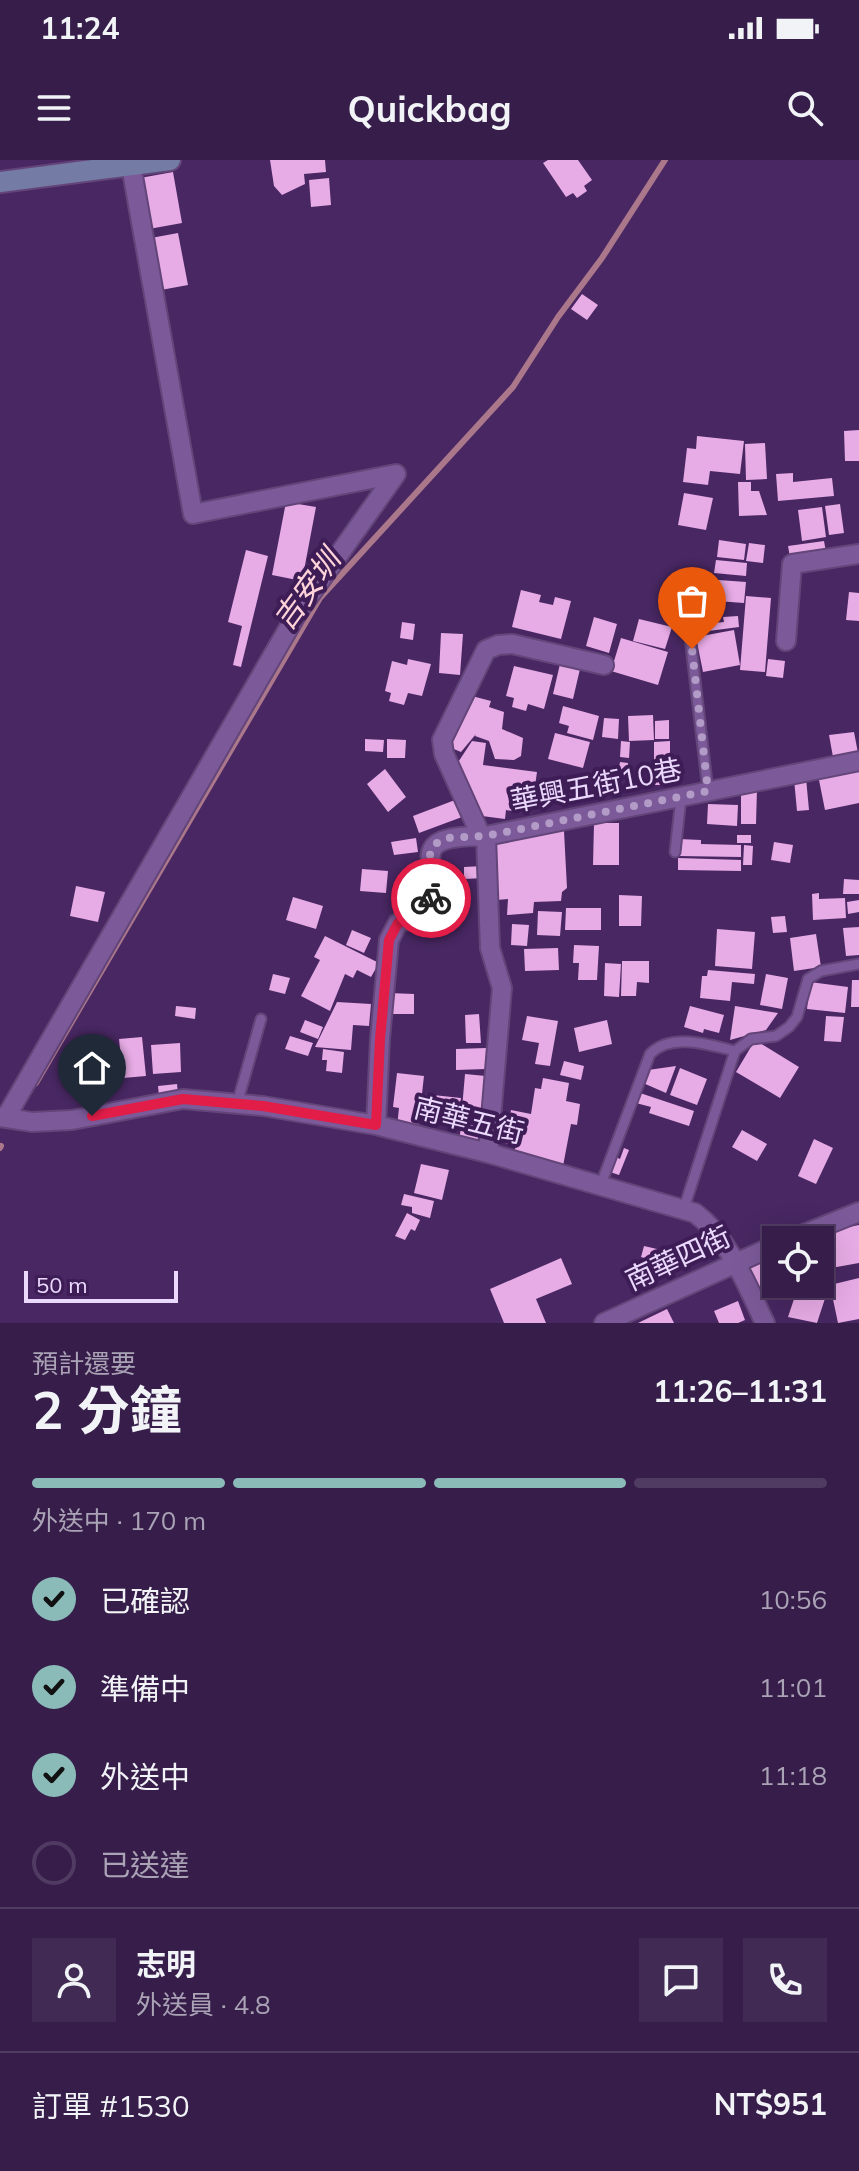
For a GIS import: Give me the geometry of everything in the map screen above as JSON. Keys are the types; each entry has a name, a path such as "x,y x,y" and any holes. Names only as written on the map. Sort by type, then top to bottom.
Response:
{"street":[{"path":"0,182 170,160"},
{"path":"3,1117 298,612 396,474 193,514 131,163"},
{"path":"786,641 792,564 859,554"},
{"path":"488,1153 502,988 490,948 483,836 444,754 442,740 486,650 512,644 604,665"},
{"name":"華興五街10巷","path":"376,1125 389,940 398,923 426,914 431,902 430,853 434,845 444,838 483,836 859,761"},
{"name":"南華五街","path":"3,1117 32,1122 72,1120 183,1099 376,1125 488,1153 684,1208 705,1221 735,1262 765,1323"},
{"path":"824,1226 859,1212"},
{"name":"南華四街","path":"604,1323 625,1318 762,1251"}],"lane":[{"path":"688,620 708,791"},
{"path":"675,852 681,798"},
{"path":"684,1208 735,1051 751,1039 776,1036 789,1027 797,1017 808,979 821,971 859,964"},
{"path":"237,1104 261,1019"},
{"path":"601,1184 650,1054 655,1049 695,1042 735,1051"}],"building":[{"path":"270,160 325,160 326,172 304,174 305,184 282,195 274,186"},
{"path":"548,160 578,160 592,180 584,186 587,191 577,198 573,193 566,197 543,163"},
{"path":"173,172 182,223 149,229 140,178"},
{"path":"329,178 331,205 311,207 309,180"},
{"path":"178,233 188,285 161,290 151,238"},
{"path":"582,294 598,305 587,320 571,309"},
{"path":"859,430 859,461 845,461 844,431"},
{"path":"697,436 744,441 740,474 710,471 708,485 683,482 687,448 696,449"},
{"path":"765,443 767,479 746,480 745,444"},
{"path":"793,473 793,482 832,478 834,496 778,501 776,474"},
{"path":"738,482 751,482 751,491 759,491 767,515 739,516"},
{"path":"684,493 713,498 706,530 678,525"},
{"path":"286,502 316,507 302,581 272,575"},
{"path":"840,504 844,533 829,535 825,506"},
{"path":"822,507 826,537 802,541 798,510"},
{"path":"719,540 746,544 744,560 717,557"},
{"path":"824,541 826,552 790,557 788,546"},
{"path":"749,543 765,545 763,563 746,561"},
{"path":"246,550 268,556 241,667 233,665 242,626 228,622"},
{"path":"716,560 747,563 746,576 714,573"},
{"path":"705,579 746,582 744,603 703,600"},
{"path":"521,590 541,595 539,602 553,605 555,597 571,601 561,639 512,627"},
{"path":"849,592 859,593 859,621 846,620"},
{"path":"746,596 771,598 765,672 740,670"},
{"path":"700,613 702,624 724,622 723,617 738,616 739,627 693,633 691,614"},
{"path":"594,617 617,624 609,653 586,646"},
{"path":"639,619 672,627 665,649 633,641"},
{"path":"402,622 415,624 413,640 400,638"},
{"path":"734,630 740,665 703,672 696,637"},
{"path":"441,633 463,634 460,675 439,673"},
{"path":"621,638 668,652 658,685 611,671"},
{"path":"408,659 431,664 422,696 408,693 404,705 389,701 391,693 385,691 392,661 407,665"},
{"path":"768,659 785,661 783,678 766,676"},
{"path":"560,664 580,669 573,699 553,694"},
{"path":"514,666 553,675 544,709 528,704 526,711 512,707 514,698 506,696"},
{"path":"468,695 491,701 489,707 504,712 502,729 523,738 521,756 514,760 495,759 489,741 476,734 461,752 444,745"},
{"path":"563,706 599,716 593,740 567,733 569,726 559,723"},
{"path":"653,715 654,740 629,741 628,716"},
{"path":"604,718 619,719 618,739 602,737"},
{"path":"669,720 669,739 655,739 655,721"},
{"path":"854,732 858,753 833,757 829,735"},
{"path":"555,733 590,742 583,768 548,759"},
{"path":"365,739 384,740 383,752 365,751"},
{"path":"387,739 406,740 405,758 387,758"},
{"path":"472,741 486,743 483,765 537,772 531,814 506,810 505,819 474,815 453,770"},
{"path":"621,741 630,742 629,758 620,757"},
{"path":"670,741 670,785 654,785 654,742"},
{"path":"620,762 628,763 627,775 618,773"},
{"path":"859,767 859,803 825,810 818,775"},
{"path":"385,769 406,797 388,812 367,784"},
{"path":"806,778 809,810 797,811 794,779"},
{"path":"741,789 757,789 756,824 741,824"},
{"path":"455,800 462,817 419,833 413,816"},
{"path":"708,804 738,805 737,826 707,824"},
{"path":"594,823 619,823 619,865 593,865"},
{"path":"564,831 567,888 562,892 561,901 534,902 533,913 507,915 508,899 497,900 495,838"},
{"path":"737,835 751,835 751,843 737,843"},
{"path":"416,838 418,852 394,855 391,842"},
{"path":"679,839 701,840 701,844 741,845 741,857 678,856"},
{"path":"774,842 793,845 790,863 771,860"},
{"path":"744,845 753,846 752,865 743,865"},
{"path":"678,858 741,860 741,871 678,870"},
{"path":"483,866 484,878 464,879 464,867"},
{"path":"362,869 388,871 386,893 360,891"},
{"path":"844,879 859,880 859,894 843,894"},
{"path":"76,886 105,892 98,922 70,916"},
{"path":"434,886 451,886 451,909 433,909"},
{"path":"394,887 416,891 413,905 392,901"},
{"path":"819,893 819,899 845,898 846,918 813,920 812,894"},
{"path":"619,895 642,896 641,926 619,926"},
{"path":"293,897 323,906 316,929 286,920"},
{"path":"859,900 859,912 848,914 847,902"},
{"path":"566,908 601,908 601,930 565,930"},
{"path":"538,911 562,912 560,936 537,935"},
{"path":"785,916 787,932 773,933 771,917"},
{"path":"512,924 529,925 527,946 511,945"},
{"path":"859,927 859,955 846,956 843,928"},
{"path":"717,929 755,932 752,969 715,966"},
{"path":"352,930 371,938 364,953 346,945"},
{"path":"816,934 821,967 794,971 790,938"},
{"path":"325,936 379,963 371,977 357,970 353,978 345,974 330,1011 301,996 320,960 314,957"},
{"path":"574,945 599,946 597,980 578,980 579,963 573,963"},
{"path":"558,948 559,970 525,971 524,949"},
{"path":"622,961 649,961 649,983 637,982 636,996 621,996"},
{"path":"605,963 621,964 619,997 604,996"},
{"path":"708,970 755,974 754,984 732,982 730,1001 700,998 702,976 707,976"},
{"path":"273,974 290,978 285,994 269,990"},
{"path":"766,974 788,978 782,1009 760,1005"},
{"path":"852,980 859,980 859,1007 851,1007"},
{"path":"810,982 848,987 845,1013 807,1009"},
{"path":"389,993 414,994 414,1014 388,1014"},
{"path":"337,1002 371,1004 369,1026 353,1025 351,1050 315,1047"},
{"path":"176,1006 196,1008 195,1019 175,1016"},
{"path":"690,1006 724,1015 719,1033 704,1029 703,1033 684,1027"},
{"path":"735,1006 778,1013 766,1030 730,1040"},
{"path":"479,1014 481,1043 466,1043 465,1015"},
{"path":"527,1016 558,1021 550,1066 535,1064 539,1043 522,1040"},
{"path":"826,1016 844,1017 841,1042 824,1041"},
{"path":"305,1020 323,1027 318,1039 300,1032"},
{"path":"607,1020 612,1044 579,1052 574,1028"},
{"path":"290,1036 313,1043 308,1056 285,1049"},
{"path":"142,1037 146,1076 123,1078 119,1039"},
{"path":"755,1040 799,1067 780,1098 736,1072"},
{"path":"180,1043 181,1072 153,1074 151,1045"},
{"path":"486,1048 486,1069 456,1070 456,1049"},
{"path":"323,1049 344,1052 342,1073 326,1071 327,1060 322,1060"},
{"path":"564,1061 584,1066 581,1080 560,1075"},
{"path":"676,1066 666,1093 643,1083 648,1070"},
{"path":"680,1068 707,1079 697,1105 670,1095"},
{"path":"397,1073 424,1076 418,1129 397,1127 399,1108 393,1107"},
{"path":"465,1074 486,1076 482,1122 461,1120"},
{"path":"543,1078 569,1083 566,1101 580,1104 577,1125 571,1124 563,1166 513,1157 516,1145 505,1143 511,1110 531,1114 535,1088 541,1089"},
{"path":"177,1084 178,1094 159,1096 158,1086"},
{"path":"640,1093 694,1111 689,1126 649,1113 651,1107 636,1103"},
{"path":"424,1094 461,1098 458,1124 421,1119"},
{"path":"462,1123 480,1127 477,1143 459,1139"},
{"path":"742,1130 767,1144 757,1161 732,1147"},
{"path":"814,1139 833,1148 816,1184 798,1176"},
{"path":"624,1148 629,1150 619,1175 607,1171 614,1156 620,1159"},
{"path":"421,1164 449,1170 442,1200 414,1193"},
{"path":"404,1194 434,1201 430,1218 412,1213 412,1207 401,1205"},
{"path":"407,1213 420,1220 415,1231 411,1229 405,1240 395,1236"},
{"path":"859,1225 859,1263 834,1267 834,1230"},
{"path":"644,1246 657,1249 654,1261 641,1257"},
{"path":"561,1258 572,1284 536,1299 546,1323 504,1323 490,1289"},
{"path":"762,1262 762,1291 757,1293 746,1270"},
{"path":"859,1278 859,1319 838,1323 833,1298 834,1284"},
{"path":"794,1298 825,1298 817,1323 788,1317"},
{"path":"738,1301 745,1320 719,1323 714,1311"},
{"path":"667,1309 674,1323 638,1323"}],"waterway":[{"name":"吉安圳","path":"36,1083 320,598 513,387 665,160"}],"way so far":[{"path":"431,898 430,853 434,845 444,838 486,836 708,791 692,649"}],"route":[{"path":"92,1116 183,1099 263,1106 376,1125 389,940 398,923 426,914 431,898"}]}
